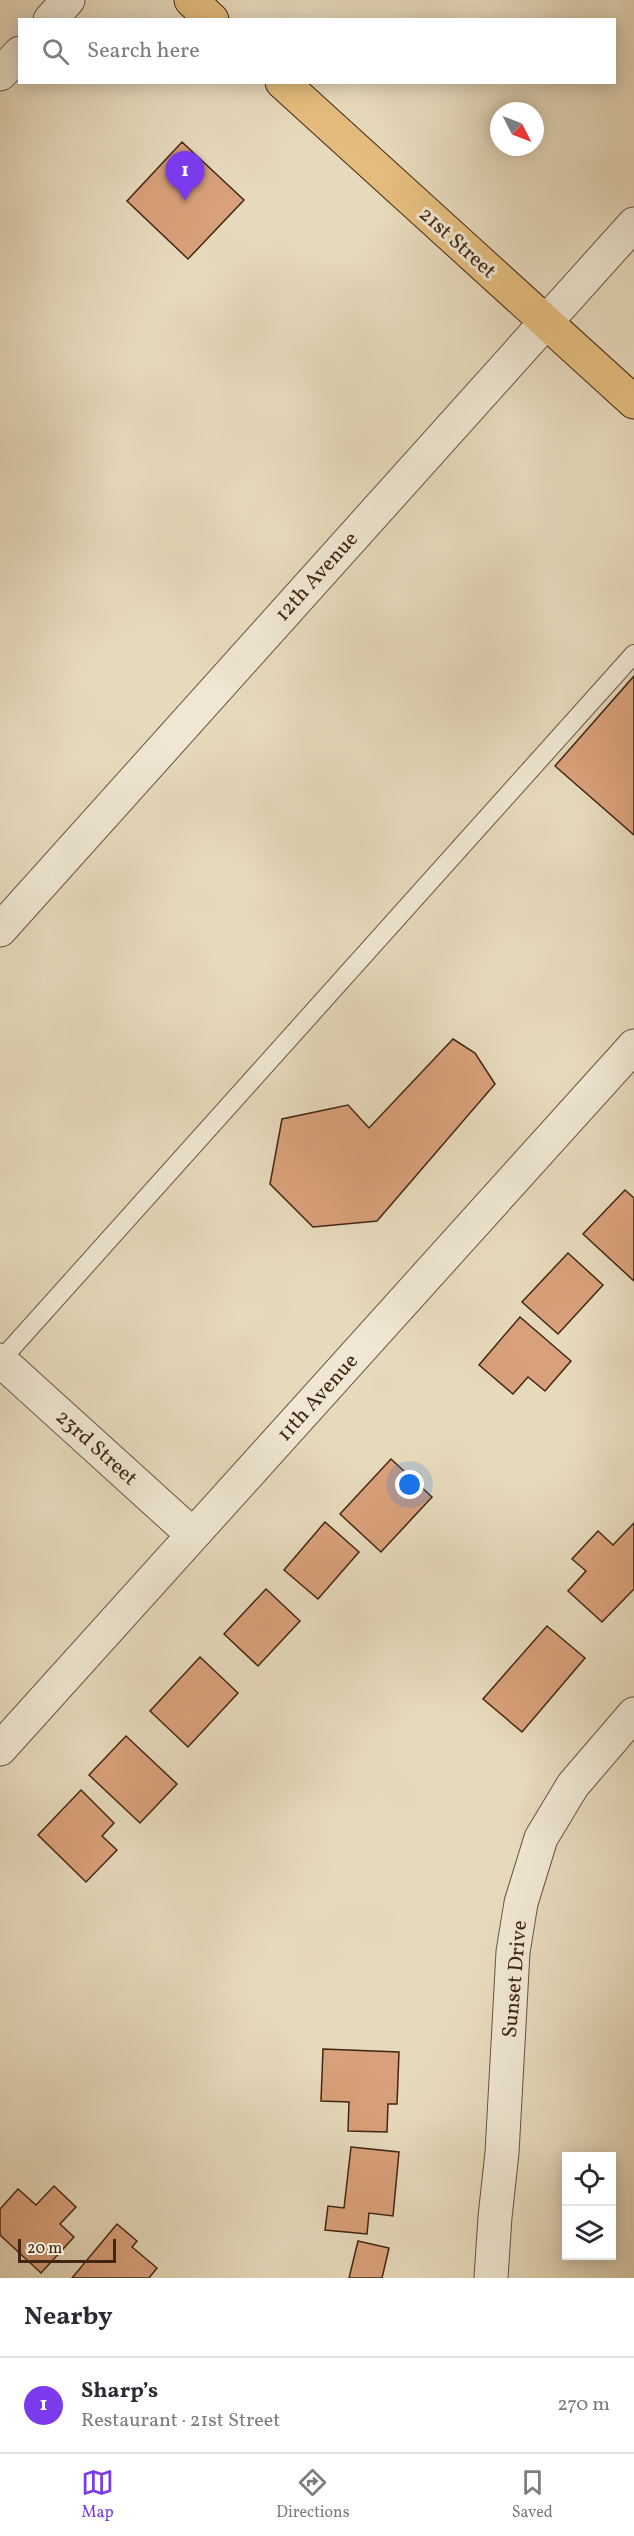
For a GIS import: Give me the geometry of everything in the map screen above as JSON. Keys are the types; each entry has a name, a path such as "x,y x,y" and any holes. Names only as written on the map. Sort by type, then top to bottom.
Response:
{"main road":[{"path":"191,0 210,18"},
{"name":"21st Street","path":"284,84 634,402"}],"street":[{"path":"52,18 68,0"},
{"path":"0,74 18,55"},
{"name":"12th Avenue","path":"0,930 634,224"},
{"name":"11th Avenue","path":"0,1749 634,1046"},
{"name":"23rd Street","path":"0,1360 193,1535"},
{"name":"Sunset Drive","path":"491,2278 502,2153 513,1952 521,1903 541,1838 573,1785 634,1713"}],"lane":[{"path":"0,1360 634,654"}],"building":[{"path":"182,142 244,200 188,259 127,201"},
{"path":"634,676 634,835 555,766"},
{"path":"453,1039 475,1053 495,1084 377,1221 313,1227 270,1184 282,1119 348,1105 369,1128"},
{"path":"625,1190 634,1198 634,1281 583,1234"},
{"path":"568,1253 603,1285 558,1334 522,1302"},
{"path":"520,1317 571,1361 545,1391 528,1377 513,1394 479,1365"},
{"path":"391,1459 432,1497 381,1552 340,1514"},
{"path":"325,1522 359,1552 318,1599 284,1570"},
{"path":"634,1523 634,1589 602,1622 568,1591 586,1571 572,1559 598,1531 613,1545"},
{"path":"266,1589 300,1621 258,1666 224,1634"},
{"path":"547,1626 585,1658 522,1732 483,1699"},
{"path":"200,1657 238,1693 188,1747 150,1711"},
{"path":"126,1736 177,1784 140,1823 89,1775"},
{"path":"81,1790 114,1823 102,1836 117,1850 86,1882 38,1835"},
{"path":"323,2049 399,2052 397,2104 388,2104 387,2132 348,2131 349,2102 321,2101"},
{"path":"351,2147 399,2152 393,2216 369,2213 367,2234 325,2230 328,2206 344,2208"},
{"path":"54,2186 76,2207 60,2224 74,2237 41,2273 0,2235 0,2209 18,2189 36,2205"},
{"path":"117,2224 137,2241 132,2247 157,2268 149,2278 72,2278"},
{"path":"358,2241 389,2248 382,2278 349,2278"}],"place":[{"name":"Sharp’s","path":"185,201"}]}
